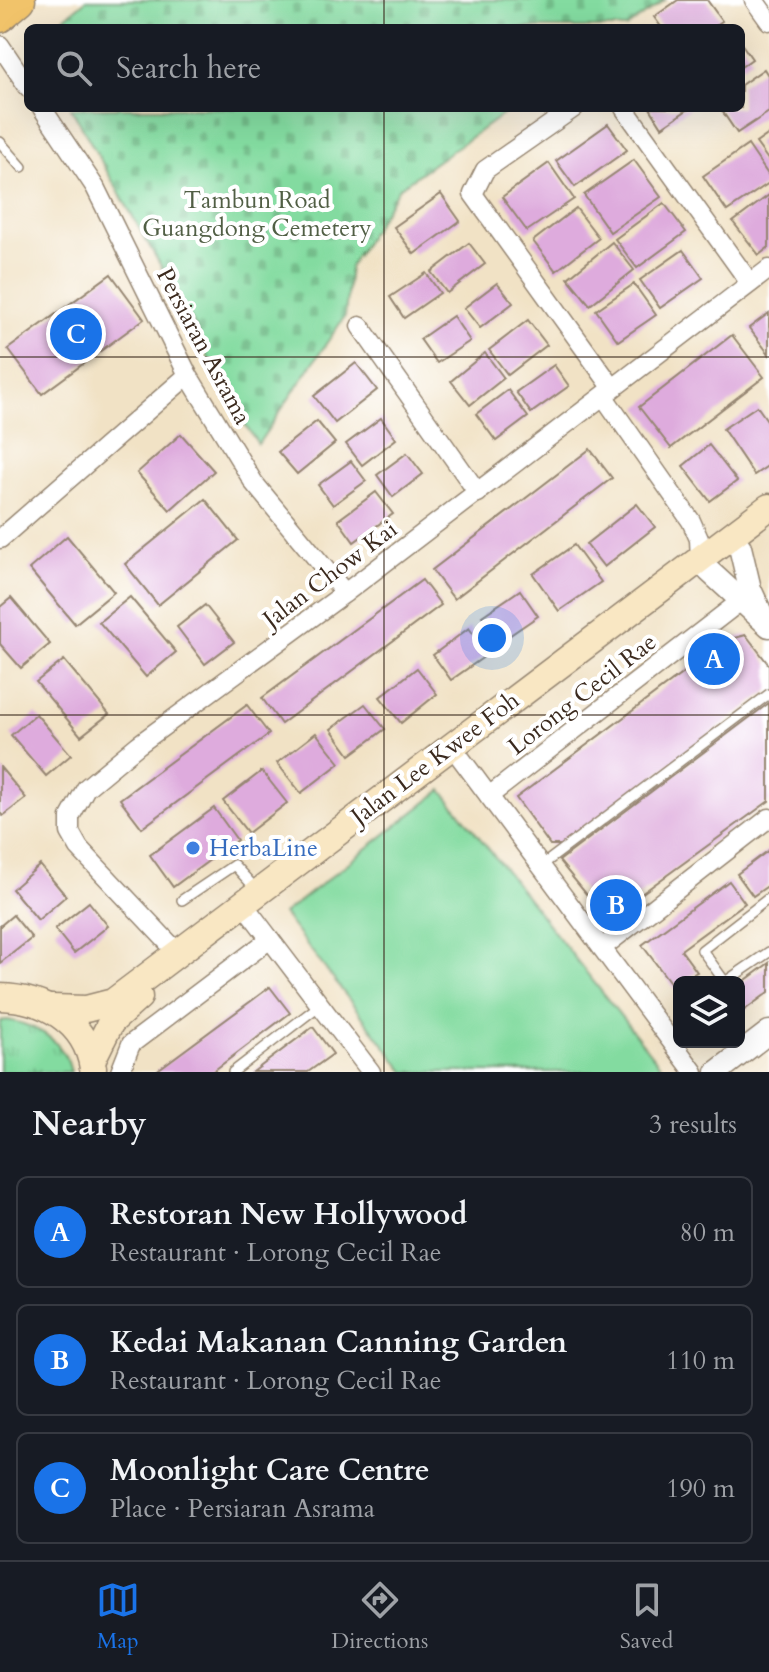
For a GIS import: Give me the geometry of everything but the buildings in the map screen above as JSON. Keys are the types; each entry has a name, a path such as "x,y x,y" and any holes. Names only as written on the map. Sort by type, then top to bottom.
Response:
{"main road":[{"path":"0,17 20,0"},
{"name":"Jalan Lee Kwee Foh","path":"92,1066 111,1022 132,1003 254,903 735,541 769,507"},
{"name":"Jalan Lee Kwee Foh","path":"735,541 769,524"},
{"name":"Jalan Lee Kwee Foh","path":"51,1008 86,1009 113,1002 178,953 254,903"},
{"path":"0,997 23,998 51,1008 69,1022 83,1040 92,1066"}],"street":[{"path":"754,0 769,21"},
{"path":"0,45 24,81"},
{"name":"Persiaran Asrama","path":"45,112 95,187 188,375 254,483 345,593"},
{"path":"568,112 485,170 473,194 608,392 691,521 699,539 704,565 767,623"},
{"path":"627,112 750,283"},
{"name":"Jalan Chow Kai","path":"178,953 79,848 70,832 75,802 86,788 138,745 478,493 769,269"},
{"path":"360,326 478,493"},
{"path":"0,539 188,375"},
{"path":"691,521 708,532 735,541 750,589 767,623"},
{"name":"Lorong Cecil Rae","path":"489,796 742,600"},
{"path":"456,751 694,1072"},
{"path":"602,948 769,818"},
{"path":"254,903 270,939 363,1069"},
{"path":"120,1072 131,1044 270,939"},
{"path":"717,1072 769,1032"}],"lane":[{"path":"0,142 22,167"},
{"path":"541,866 769,694"},
{"path":"182,900 234,865 254,903"},
{"path":"769,898 702,950 725,982 769,952"},
{"path":"233,1072 320,1005"}],"green space":[{"path":"86,0 665,0 632,24 57,24"},
{"name":"Tambun Road Guangdong Cemetery","path":"73,112 506,112 399,188 350,266 345,316 258,444 219,385 194,324"},
{"path":"442,790 665,1072 405,1072 283,914"},
{"path":"0,1021 30,1026 48,1036 62,1051 71,1072 0,1072"}],"place":[{"name":"Moonlight Care Centre","path":"76,334"},
{"name":"Restoran New Hollywood","path":"714,659"},
{"name":"HerbaLine","path":"193,848"},
{"name":"Kedai Makanan Canning Garden","path":"616,905"}]}
